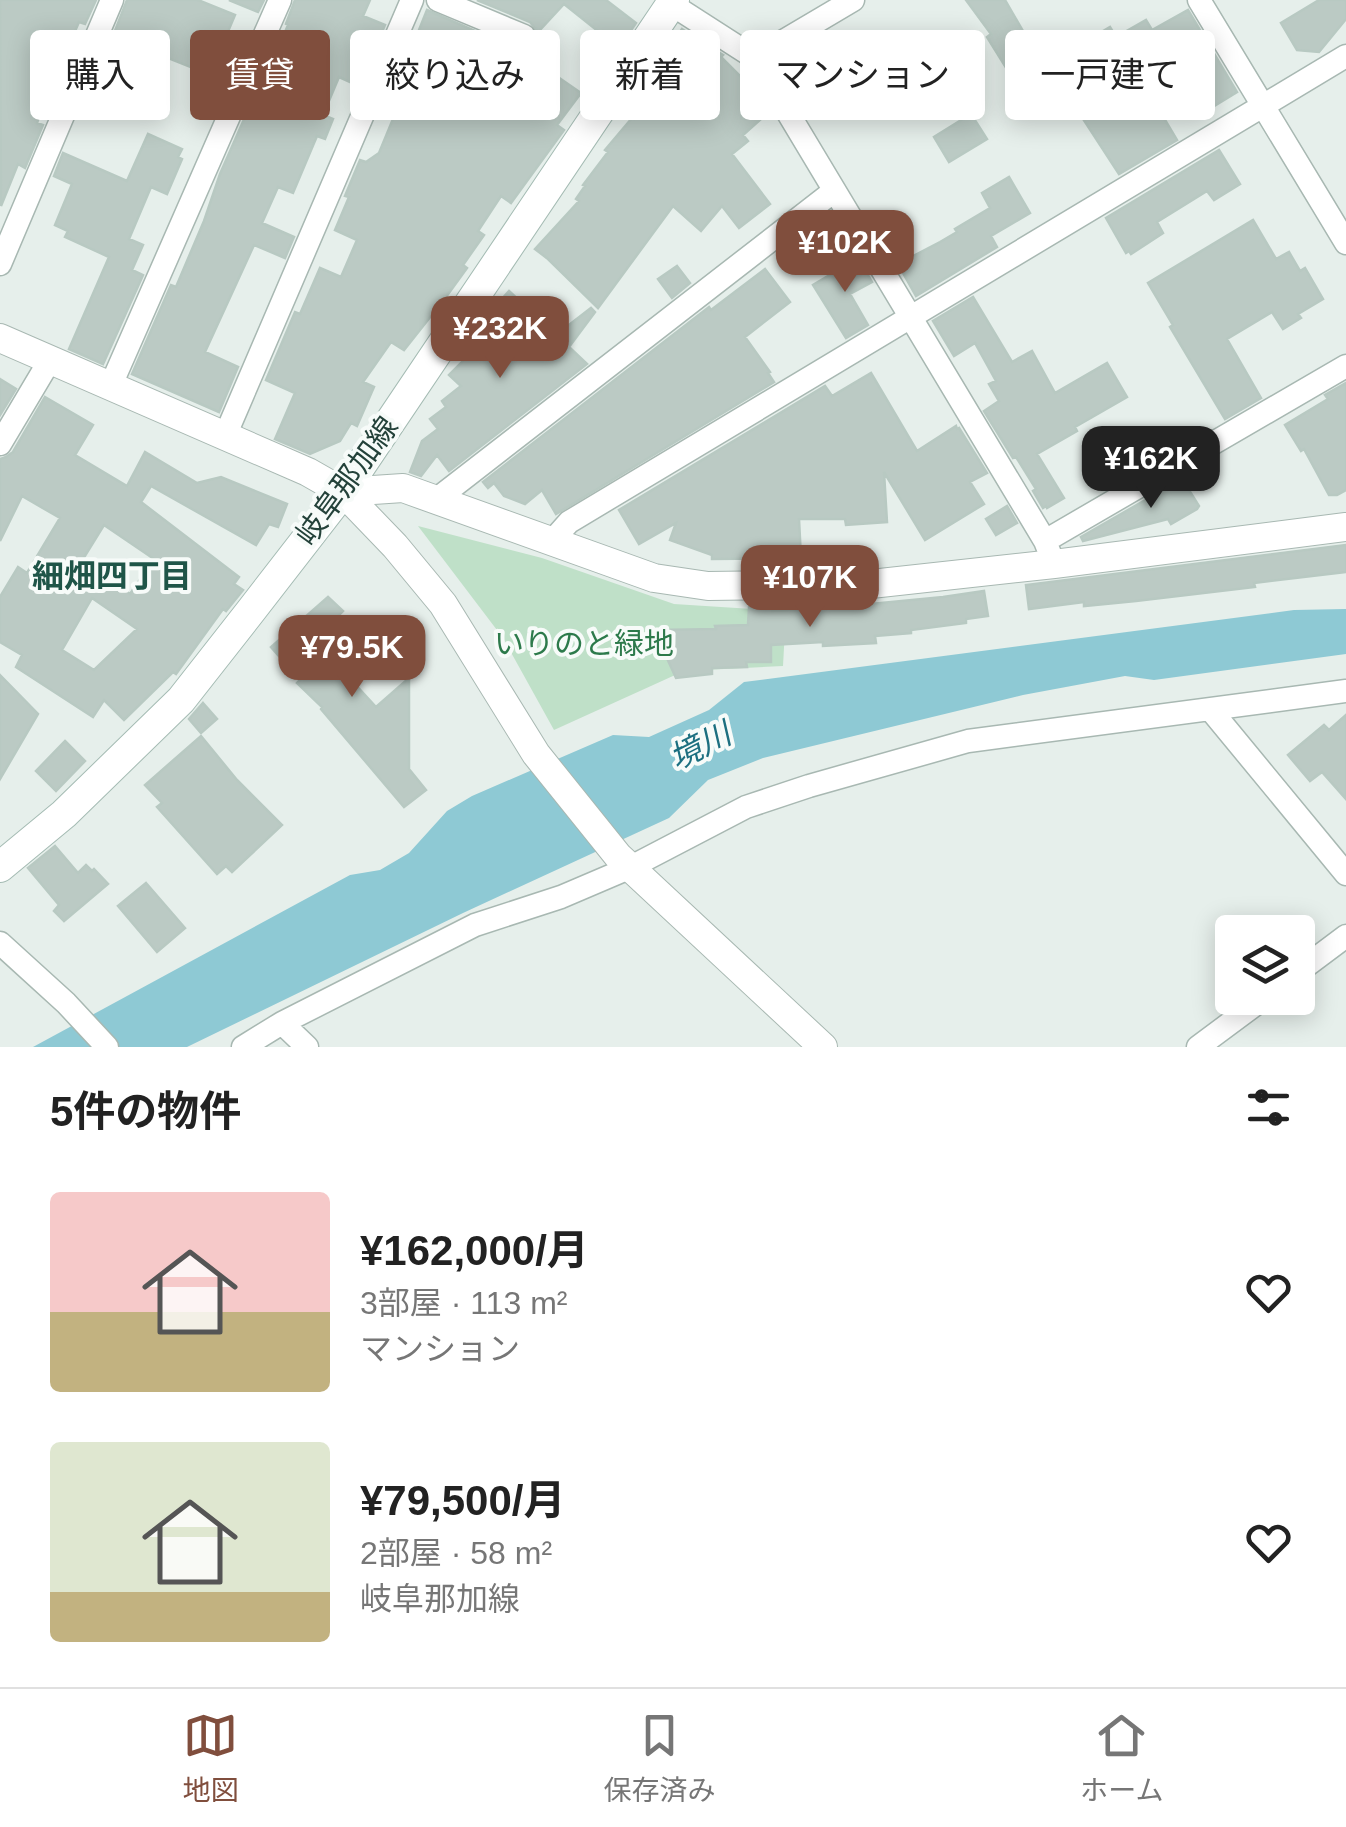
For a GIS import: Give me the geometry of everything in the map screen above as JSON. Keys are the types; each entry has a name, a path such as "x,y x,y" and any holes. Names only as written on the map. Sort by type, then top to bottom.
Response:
{"main road":[{"name":"岐阜那加線","path":"0,866 64,814 181,700 343,492 673,2"}],"street":[{"path":"0,264 112,0"},
{"path":"111,385 280,0"},
{"path":"225,436 412,0"},
{"path":"438,0 510,30"},
{"path":"802,30 853,0"},
{"path":"1199,0 1346,243"},
{"path":"673,2 740,48"},
{"path":"553,540 569,522 1346,56"},
{"path":"792,120 1050,553"},
{"path":"437,500 834,191"},
{"path":"0,338 308,472 343,492 443,604 536,754 624,862 824,1047"},
{"path":"0,444 50,360"},
{"path":"1050,553 1346,366"},
{"path":"343,492 404,488 654,578 708,586 871,584 1050,553 1346,527"},
{"path":"243,1047 475,925 561,897 624,862 746,808 809,786 968,740 1346,691"},
{"path":"1210,709 1346,874"},
{"path":"1315,959 1346,936"},
{"path":"0,943 66,1003 106,1047"},
{"path":"1198,1047 1241,1015"},
{"path":"282,1024 308,1047"}],"green space":[{"name":"いりのと緑地","path":"418,526 542,558 674,604 786,611 783,666 684,671 554,730 503,638"}],"water":[{"name":"境川","path":"1346,609 1346,654 1154,680 1125,676 1023,695 763,758 708,780 669,818 187,1047 33,1047 350,875 380,870 409,853 447,811 472,796 613,735 649,737 709,710 744,682 1294,610"}],"building":[{"path":"0,0 96,0 85,24 79,22 76,30 30,30 30,120 43,125 25,168 18,164 1,206"},
{"path":"127,0 198,0 235,15 229,30 190,30 190,67 170,59 170,30 115,30"},
{"path":"229,0 264,0 258,12"},
{"path":"295,0 370,0 363,16 385,25 383,30 350,30 350,82 339,77 330,98 330,30 286,30"},
{"path":"477,0 606,0 636,23 631,30 596,30 564,4 540,30"},
{"path":"966,0 1005,0 1022,30 1005,30 1005,66 987,37 991,34"},
{"path":"1319,0 1346,0 1346,19 1319,52 1297,50 1281,23"},
{"path":"427,10 472,30 419,30"},
{"path":"1188,10 1200,30 1152,30"},
{"path":"1146,20 1152,30 1128,30"},
{"path":"720,53 740,76 740,120 760,120 743,135 748,141 732,154 770,204 739,228 722,206 701,231 673,206 598,308 535,249 579,201 576,199 583,185 608,152 605,150 630,120 720,120"},
{"path":"1215,55 1237,92 1215,105"},
{"path":"560,78 580,92 557,125 564,130 511,203 501,196 478,231 484,235 446,297 404,350 391,342 363,382 374,387 357,426 351,423 340,441 310,454 275,439 295,393 266,380 295,312 300,314 320,268 341,277 357,240 335,230 349,197 345,196 360,160 366,162 379,153 393,120 560,120"},
{"path":"333,119 325,139 317,136 293,193 278,187 262,223 294,237 285,258 254,245 205,352 238,367 219,412 132,374 171,285 176,287 244,120"},
{"path":"961,120 975,120 987,139 949,162 934,137"},
{"path":"1084,120 1165,120 1177,140 1119,174"},
{"path":"148,134 182,149 178,157 182,159 167,194 151,187 129,239 143,245 132,270 143,275 103,364 69,349 109,257 65,237 68,231 55,225 72,184 54,176 63,153 127,181"},
{"path":"1219,150 1240,184 1214,200 1207,191 1157,222 1163,233 1131,254 1126,253 1106,218"},
{"path":"1009,177 1030,213 991,236 997,247 916,296 898,264 957,232 955,229 990,208 982,193"},
{"path":"1253,220 1276,259 1289,252 1300,271 1305,268 1323,299 1283,329 1272,312 1227,339 1261,398 1225,419 1148,283"},
{"path":"856,255 872,282 850,294 868,325 846,338 813,285"},
{"path":"677,266 690,283 672,298 658,279"},
{"path":"765,269 790,302 745,337 774,382 556,514 542,490 525,504 504,496 494,483 488,488 483,482 709,307 711,310"},
{"path":"509,291 556,335 591,308 595,312 569,347 587,364 449,471 437,455 421,476 410,472 422,441 438,429 430,419 446,407 442,401 461,386 449,375 472,352 467,347 497,318 491,311"},
{"path":"973,297 1012,362 1032,351 1055,393 1107,363 1127,397 1037,454 1064,498 1047,508 1043,508 1033,491 1036,489 984,411 999,401 989,384 996,381 975,343 954,356 933,321"},
{"path":"871,373 917,451 956,426 959,428 987,473 970,482 984,504 925,540 884,472 887,522 846,525 845,519 799,519 801,558 712,559 712,555 670,540 676,523 639,544 619,510 825,386 832,396"},
{"path":"0,379 16,389 0,415"},
{"path":"1346,383 1346,490 1329,495 1304,449 1301,451 1285,425"},
{"path":"45,397 93,425 75,455 127,486 145,452 197,483 221,477 287,504 278,527 269,524 256,545 151,486 141,502 239,577 234,584 243,590 226,611 223,609 176,674 173,672 124,720 104,700 93,717 16,667 22,655 0,642 0,597 18,567 27,573 60,518 22,496 0,541 0,459 13,452","holes":["104,525 154,559 130,594 83,559","92,598 137,629 94,670 62,650"]},
{"path":"1182,479 1199,506 1197,509 1171,524 1168,519 1083,541 1081,537"},
{"path":"1007,506 1017,523 996,535 986,519"},
{"path":"1346,545 1346,572 1136,601 1029,609 1026,585"},
{"path":"984,591 988,616 966,619 966,623 875,636 876,643 771,645 771,662 712,668 712,674 676,678 660,643 660,630 748,625 749,607 772,611 829,608"},
{"path":"328,597 343,611 328,626 357,659 343,671 376,707 409,678 409,769 426,790 404,807 322,707 297,683 300,680 271,647"},
{"path":"0,675 38,714 0,779"},
{"path":"203,703 217,719 201,733 189,719"},
{"path":"1346,715 1346,799 1322,772 1310,781 1288,755 1324,725 1329,730"},
{"path":"201,736 282,825 232,872 226,866 217,874 157,807 162,803 145,785"},
{"path":"65,741 85,761 56,791 36,771"},
{"path":"55,846 78,873 86,865 108,884 64,921 54,911 59,905 28,868"},
{"path":"146,883 185,928 157,952 118,906"}],"district":[{"name":"細畑四丁目","path":"112,576"}]}
